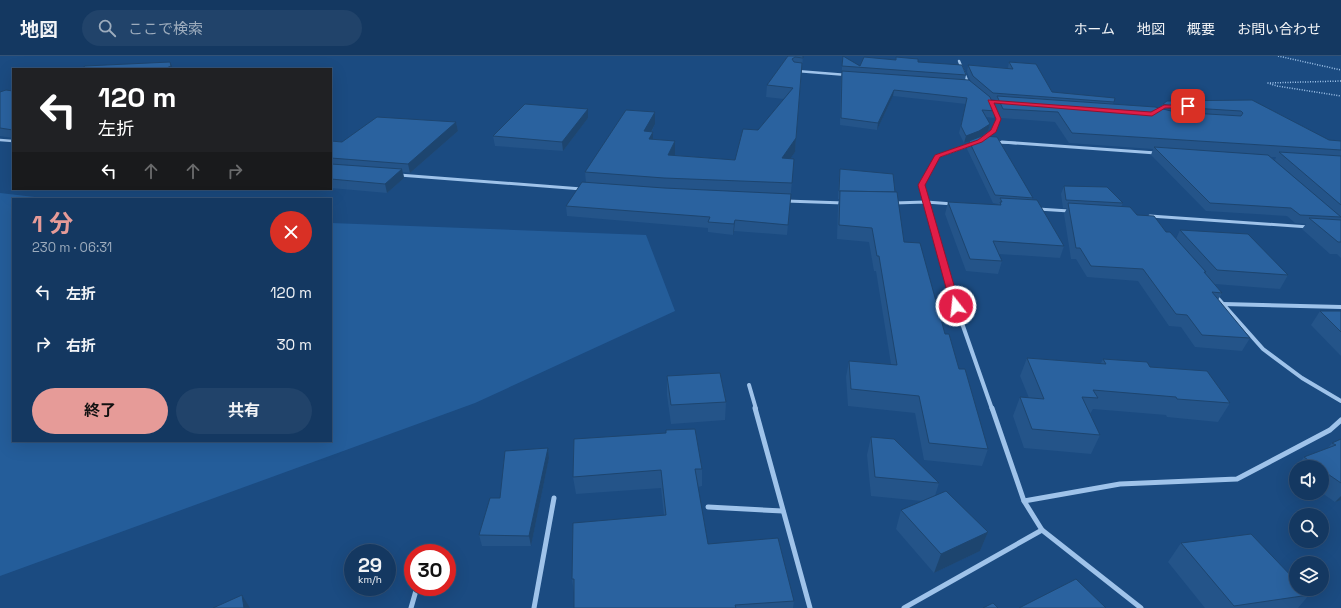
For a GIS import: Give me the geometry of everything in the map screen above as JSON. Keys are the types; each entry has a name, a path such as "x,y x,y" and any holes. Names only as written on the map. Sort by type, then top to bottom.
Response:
{"street":[{"path":"959,61 968,84 974,89"},
{"path":"794,71 850,75"},
{"path":"961,84 968,84"},
{"path":"993,108 998,119 994,131 980,141 1163,153"},
{"path":"0,140 12,141"},
{"path":"973,143 938,156 922,185 956,306 1024,501 1042,530 1141,608"},
{"path":"392,175 586,189"},
{"path":"782,201 852,203"},
{"path":"890,204 926,202 957,204"},
{"path":"1035,209 1074,212"},
{"path":"1150,222 1144,216 1317,227"},
{"path":"1213,293 1263,349 1302,378 1341,401"},
{"path":"1223,304 1341,307"},
{"path":"749,385 810,608"},
{"path":"1024,501 1120,484 1237,479 1330,430 1341,420"},
{"path":"534,608 554,498"},
{"path":"708,507 783,511"},
{"path":"904,608 1042,530"},
{"path":"411,608 414,596"}],"path":[{"path":"1278,56 1341,70"},
{"path":"1341,81 1268,84 1341,96"}],"shaded area":[{"path":"0,193 43,198 12,198 12,442 332,442 332,223 646,235 675,311 475,403 0,576"}],"building":[{"path":"788,56 803,56 803,58 795,57 792,59 794,62 802,63 796,138 782,158 794,159 792,183 664,178 585,172 626,110 655,112 644,131 653,132 649,139 675,141 668,155 735,160 743,129 758,130 793,88 767,85"},
{"path":"843,56 860,66 864,57 896,60 896,57 918,59 918,62 962,65 966,75 842,66"},
{"path":"170,62 171,66 166,68 82,68 85,66"},
{"path":"1009,62 1036,64 1052,92 1115,98 1114,102 993,93 973,76 968,65 1013,69"},
{"path":"842,71 969,80 990,97 996,111 982,110 990,124 979,131 966,136 961,126 967,98 894,90 878,123 841,118"},
{"path":"6,90 12,91 12,130 0,128 0,92"},
{"path":"997,96 1155,107 1175,112 1241,116 1243,113 1241,111 1175,107 1163,104 1167,101 1252,100 1329,140 1341,141 1341,150 1072,133 1058,112 1003,109"},
{"path":"525,104 588,109 562,142 493,136"},
{"path":"377,117 456,122 408,164 332,158 332,141 342,142"},
{"path":"982,136 997,137 1033,198 995,195 969,141"},
{"path":"1154,147 1268,155 1341,217 1300,215 1291,208 1210,203"},
{"path":"1279,152 1341,156 1341,205"},
{"path":"332,164 402,169 385,184 332,179"},
{"path":"840,169 893,174 895,192 839,191"},
{"path":"582,182 664,188 791,194 788,225 735,220 734,224 708,222 710,217 566,206"},
{"path":"1064,186 1107,187 1123,203 1066,200"},
{"path":"840,191 897,192 904,242 920,243 945,334 949,334 959,369 965,369 988,449 929,443 919,396 851,389 849,361 897,365 879,256 877,256 872,228 839,225"},
{"path":"1000,198 1037,200 1064,246 993,241 1002,261 970,259 948,202 1001,205 1000,202 1002,202"},
{"path":"1068,203 1130,207 1137,215 1154,216 1166,232 1170,232 1206,272 1204,272 1222,293 1212,292 1250,338 1202,335 1187,315 1176,314 1143,269 1091,266 1080,248 1076,248"},
{"path":"1309,218 1341,220 1341,242 1338,242"},
{"path":"1180,230 1248,234 1288,275 1217,270"},
{"path":"1320,311 1341,311 1341,332"},
{"path":"1027,358 1106,364 1103,359 1147,362 1150,367 1207,371 1230,403 1093,390 1098,398 1082,397 1100,435 1032,429 1020,397 1044,399"},
{"path":"720,373 726,402 671,405 667,376"},
{"path":"695,429 702,469 695,469 708,544 778,538 794,601 735,605 736,608 574,608 574,579 572,579 573,523 666,515 661,470 573,477 574,439 666,433 666,430"},
{"path":"871,437 894,439 939,483 875,477"},
{"path":"1341,439 1341,483 1329,475 1329,460 1308,460 1304,457 1336,445 1332,443"},
{"path":"548,448 529,536 479,535 490,498 500,498 505,451"},
{"path":"946,491 988,532 941,554 901,510"},
{"path":"1251,534 1289,574 1289,596 1302,596 1234,606 1181,543"},
{"path":"1076,579 1106,608 1019,608"},
{"path":"242,595 244,608 213,608"},
{"path":"993,603 998,608 983,608"}],"route":[{"path":"956,306 922,185 938,156 980,141 994,131 998,119 990,102 1152,114 1164,107 1188,106"}]}
